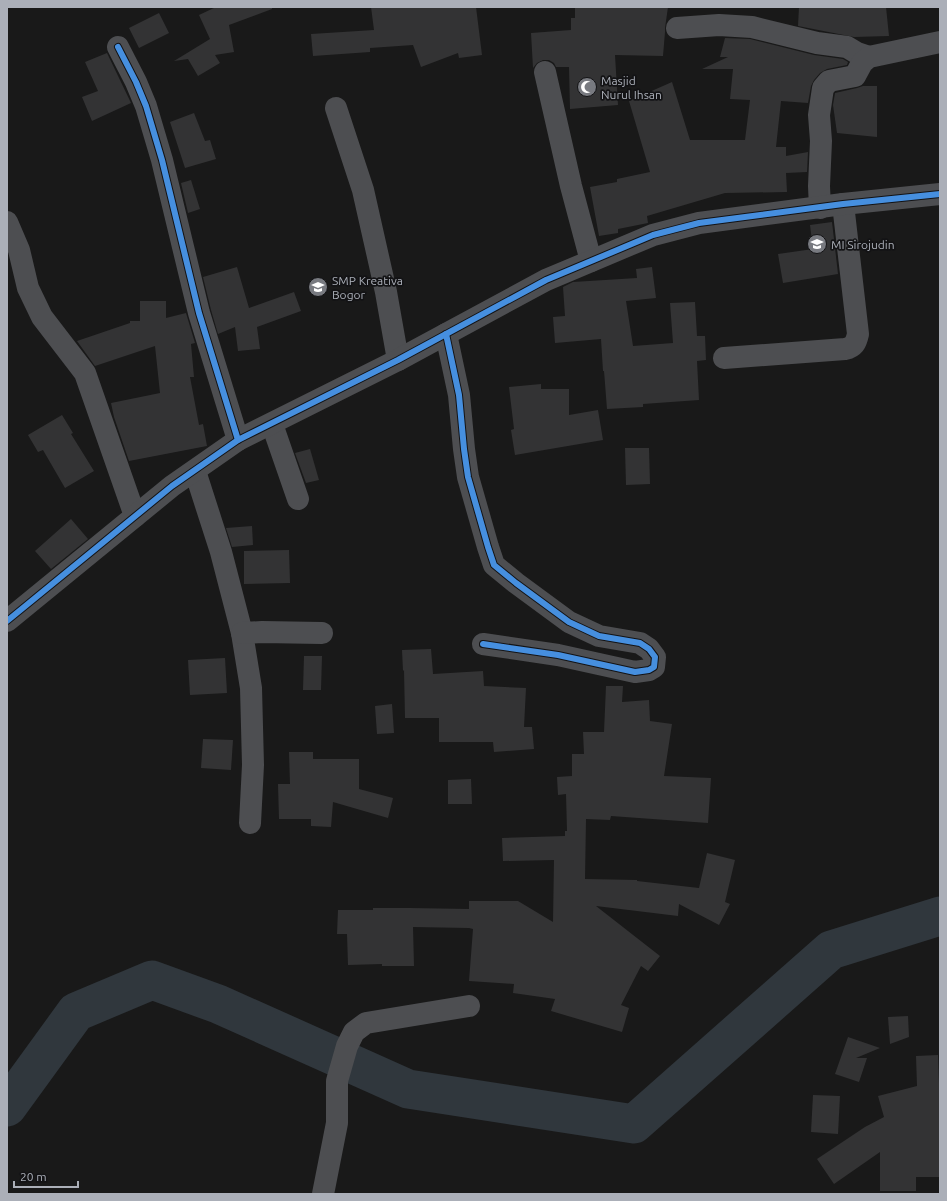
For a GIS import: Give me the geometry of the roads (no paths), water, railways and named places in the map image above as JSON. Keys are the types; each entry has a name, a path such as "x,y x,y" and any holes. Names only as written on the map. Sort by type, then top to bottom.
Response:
{"street":[{"path":"677,28 719,25 752,27 818,43 847,47 857,53 869,57"},
{"path":"820,208 819,186 821,141 819,115 823,88 829,81 855,76 862,63 869,57 940,42"},
{"path":"118,47 136,82 146,106 162,160 199,313 238,440"},
{"path":"545,72 571,186 591,261"},
{"path":"336,108 363,190 386,292 398,360"},
{"path":"7,622 172,486 238,440 398,360 546,280 652,235 699,223 843,204 940,194"},
{"path":"724,358 845,349 852,347 857,342 858,334 843,204"},
{"path":"7,222 19,250 28,288 42,317 85,373 136,516"},
{"path":"446,334 459,395 468,477 494,565 569,622 599,636 640,643 649,649 655,657 654,666 649,670 635,672 558,655 483,644"},
{"path":"272,424 298,499"},
{"path":"195,471 221,552 242,633 251,688 253,765 250,823"},
{"path":"242,633 322,633"},
{"path":"324,1194 337,1124 337,1081 347,1046 354,1032 366,1023 469,1006"}],"waterway":[{"path":"7,1107 76,1012 152,980 218,1004 408,1089 634,1124 831,950 940,916"}],"place":[{"name":"Masjid Nurul Ihsan","path":"587,87"},
{"name":"MI Sirojudin","path":"817,244"},
{"name":"SMP Kreativa Bogor","path":"318,287"}]}
